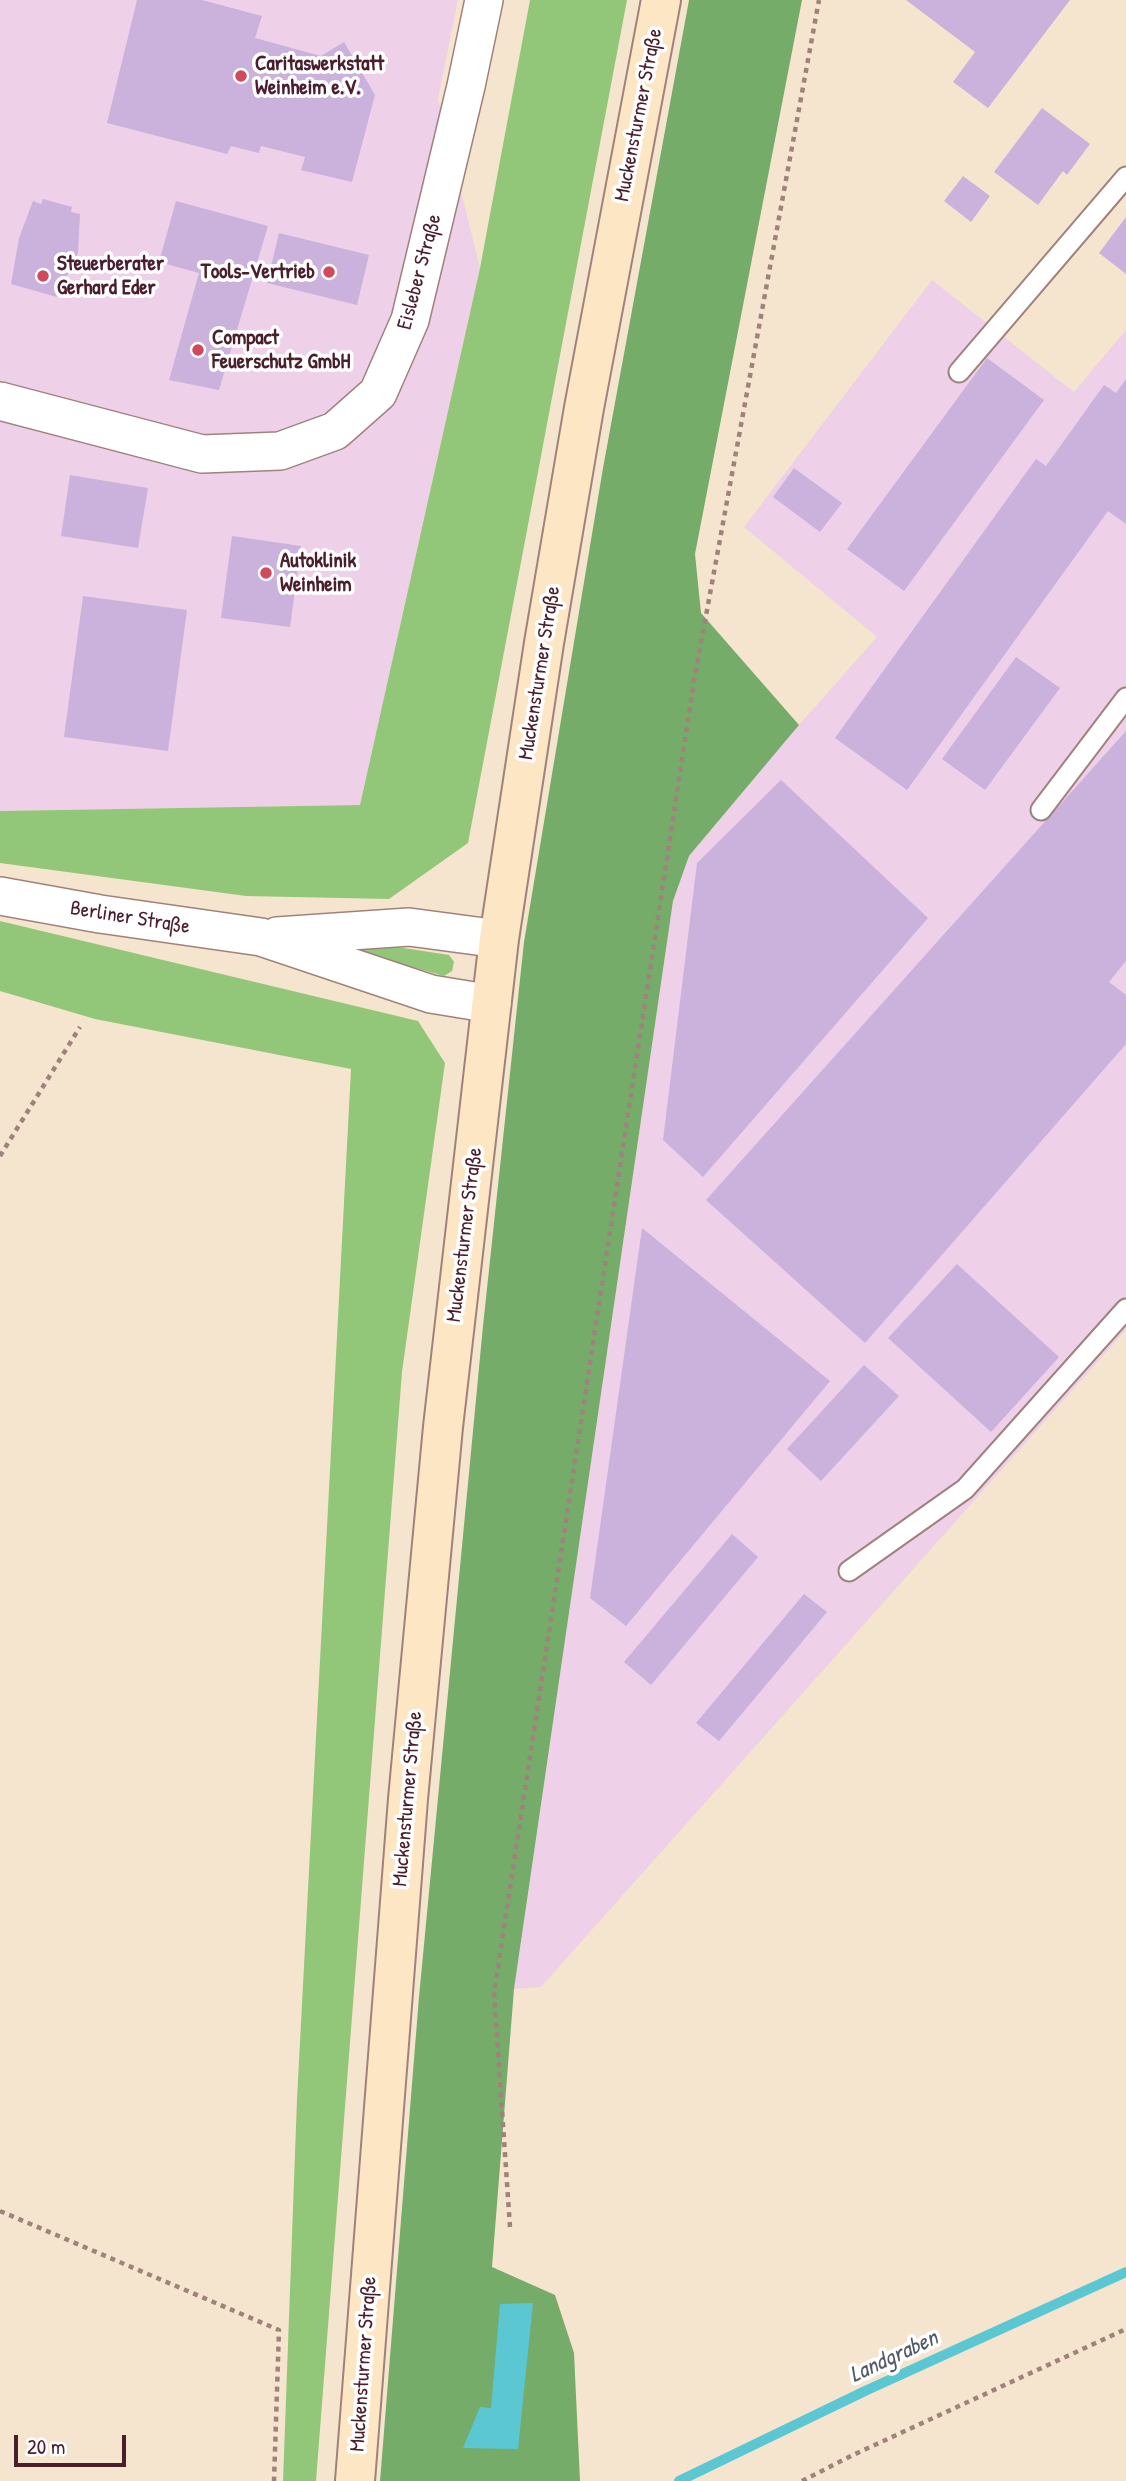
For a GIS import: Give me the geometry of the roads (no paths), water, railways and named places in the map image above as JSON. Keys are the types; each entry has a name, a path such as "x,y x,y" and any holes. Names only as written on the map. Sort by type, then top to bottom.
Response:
{"main road":[{"name":"Muckensturmer Straße","path":"355,2481 408,1799 443,1427 499,939 544,643 582,421 661,0"}],"street":[{"name":"Eisleber Straße","path":"0,401 202,454 280,451 335,431 378,393 410,320 484,0"},
{"name":"Berliner Straße","path":"0,896 100,914 261,937 430,993 492,1004"},
{"name":"Berliner Straße","path":"261,937 409,926 499,939"}],"lane":[{"path":"959,372 1126,177"},
{"path":"1041,810 1126,698"},
{"path":"849,1571 965,1489 1126,1309"}],"water":[{"path":"533,2303 518,2449 463,2448 480,2407 491,2408 500,2304"}],"waterway":[{"name":"Landgraben","path":"679,2481 865,2391 1126,2272"}],"place":[{"name":"Caritaswerkstatt Weinheim e.V.","path":"241,76"},
{"name":"Tools-Vertrieb","path":"329,272"},
{"name":"Steuerberater Gerhard Eder","path":"43,276"},
{"name":"Compact Feuerschutz GmbH","path":"198,350"},
{"name":"Autoklinik Weinheim","path":"266,573"}]}
